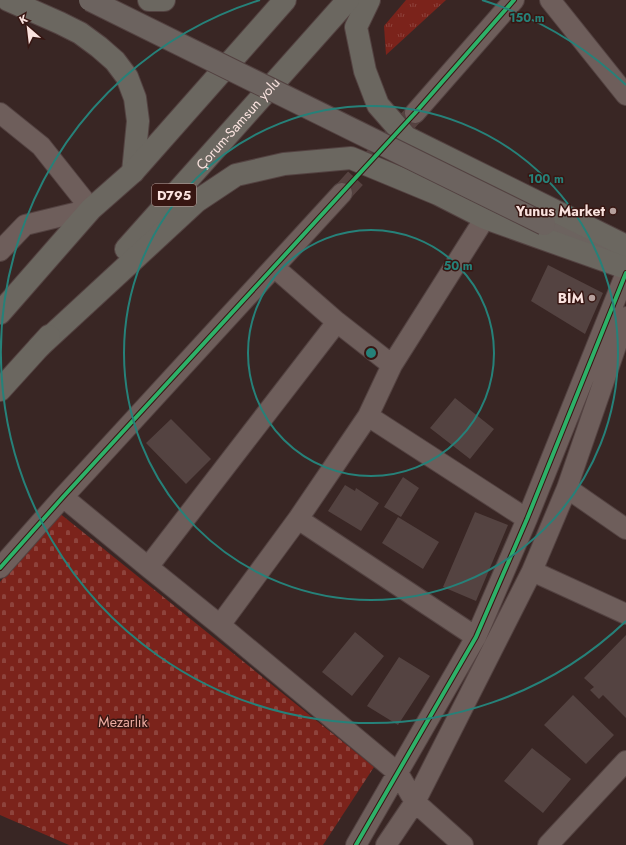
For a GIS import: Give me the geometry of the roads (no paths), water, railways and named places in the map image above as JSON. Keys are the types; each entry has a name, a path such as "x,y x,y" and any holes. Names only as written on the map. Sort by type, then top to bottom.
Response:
{"highway":[{"path":"8,0 80,33 116,62 127,77 135,98 138,121 134,172"},
{"path":"149,0 164,0"},
{"path":"0,313 91,209 134,172 286,0"},
{"name":"Çorum-Samsun yolu","path":"0,390 348,0"},
{"path":"369,0 356,27 365,71 378,105 406,137 625,261"},
{"path":"39,347 197,201 236,175 284,164 351,158 438,194 485,218 625,261"}],"main road":[{"path":"90,0 544,224 625,261"}],"street":[{"path":"415,113 514,0"},
{"path":"550,0 626,95"},
{"path":"0,113 41,146 91,209 25,225 0,251"},
{"path":"0,568 63,497 342,193"},
{"path":"220,624 298,520 368,416 392,365 485,218"},
{"path":"356,845 476,637 527,519 625,261"},
{"path":"274,267 337,322 392,365"},
{"path":"386,845 415,802 532,571 567,488 626,317"},
{"path":"148,567 337,322"},
{"path":"368,416 527,519"},
{"path":"567,488 626,529"},
{"path":"63,497 220,624 398,774 415,802 463,845"},
{"path":"298,520 476,637"},
{"path":"532,571 626,614"},
{"path":"548,845 626,761"}],"tunnel":[{"path":"342,193 415,113"}],"place":[{"name":"Yunus Market","path":"613,211"},
{"name":"BİM","path":"592,298"}],"park label":[{"name":"Mezarlık","path":"123,722"}]}
